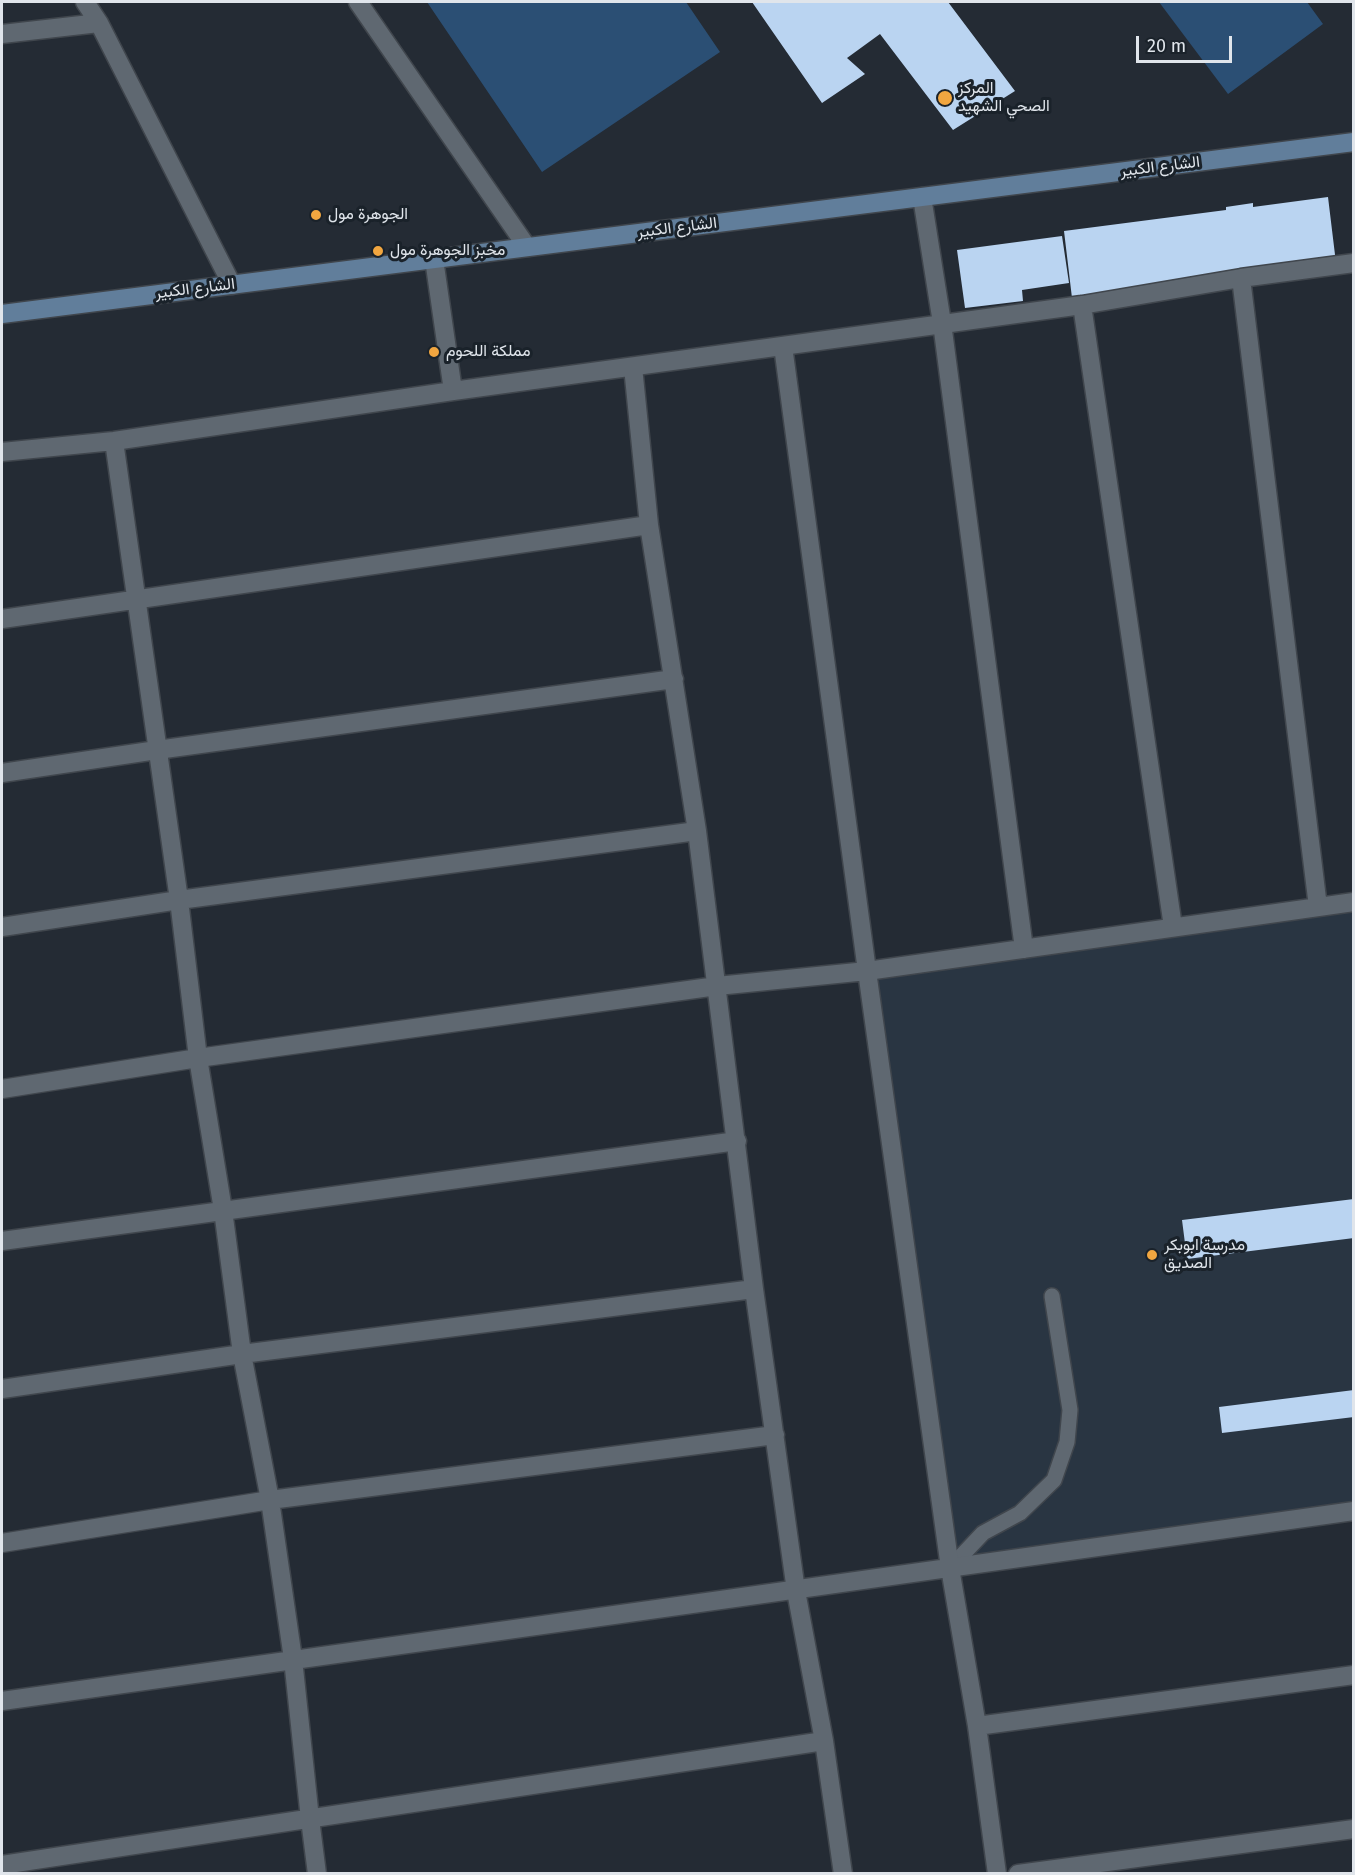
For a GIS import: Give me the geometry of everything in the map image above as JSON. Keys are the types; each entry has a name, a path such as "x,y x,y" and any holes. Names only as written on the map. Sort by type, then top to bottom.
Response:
{"street":[{"path":"85,2 99,23 232,285"},
{"path":"358,2 527,247"},
{"path":"2,34 99,23"},
{"name":"الشارع الكبير","path":"2,314 1353,142"},
{"path":"922,197 942,323 1024,950"},
{"path":"434,259 453,390"},
{"path":"2,452 114,441 453,390 1082,305 1241,278 1353,263"},
{"path":"1241,278 1318,907"},
{"path":"1082,305 1173,927"},
{"path":"783,346 950,1568 977,1726 996,1874"},
{"path":"633,367 649,525 697,831 754,1289 796,1591 824,1741 843,1874"},
{"path":"114,441 179,900 198,1058 223,1210 242,1354 270,1500 293,1659 309,1820 317,1874"},
{"path":"2,619 649,525"},
{"path":"2,773 674,679"},
{"path":"2,927 179,900 697,831"},
{"path":"2,1089 198,1058 717,986 867,971 1353,902"},
{"path":"2,1240 736,1141"},
{"path":"2,1389 242,1354 754,1289"},
{"path":"2,1543 270,1500 775,1434"},
{"path":"2,1701 1353,1511"},
{"path":"977,1726 1353,1675"},
{"path":"2,1865 824,1741"},
{"path":"1018,1874 1353,1829"}],"lane":[{"path":"950,1568 983,1533 1020,1513 1054,1480 1067,1442 1070,1410 1053,1296"}],"shaded area":[{"path":"427,2 686,2 720,52 542,172"},
{"path":"1159,2 1307,2 1323,24 1228,94"},
{"path":"1353,901 1353,1510 951,1567 867,972"}],"building":[{"path":"752,2 948,2 1015,91 953,130 880,34 847,58 865,74 822,103"},
{"path":"1328,197 1336,263 1072,298 1064,231 1226,210 1226,207 1253,203 1253,207"},
{"path":"1062,236 1069,283 1022,290 1023,301 965,308 957,250"},
{"path":"1354,1199 1354,1238 1187,1259 1182,1220"},
{"path":"1354,1390 1354,1417 1222,1433 1219,1407"}],"place":[{"name":"المركز الصحي الشهيد","path":"945,98"},
{"name":"الجوهرة مول","path":"316,215"},
{"name":"مخبز الجوهرة مول","path":"378,251"},
{"name":"مملكة اللحوم","path":"434,352"},
{"name":"مدرسة ابوبكر الصديق","path":"1152,1255"}]}
